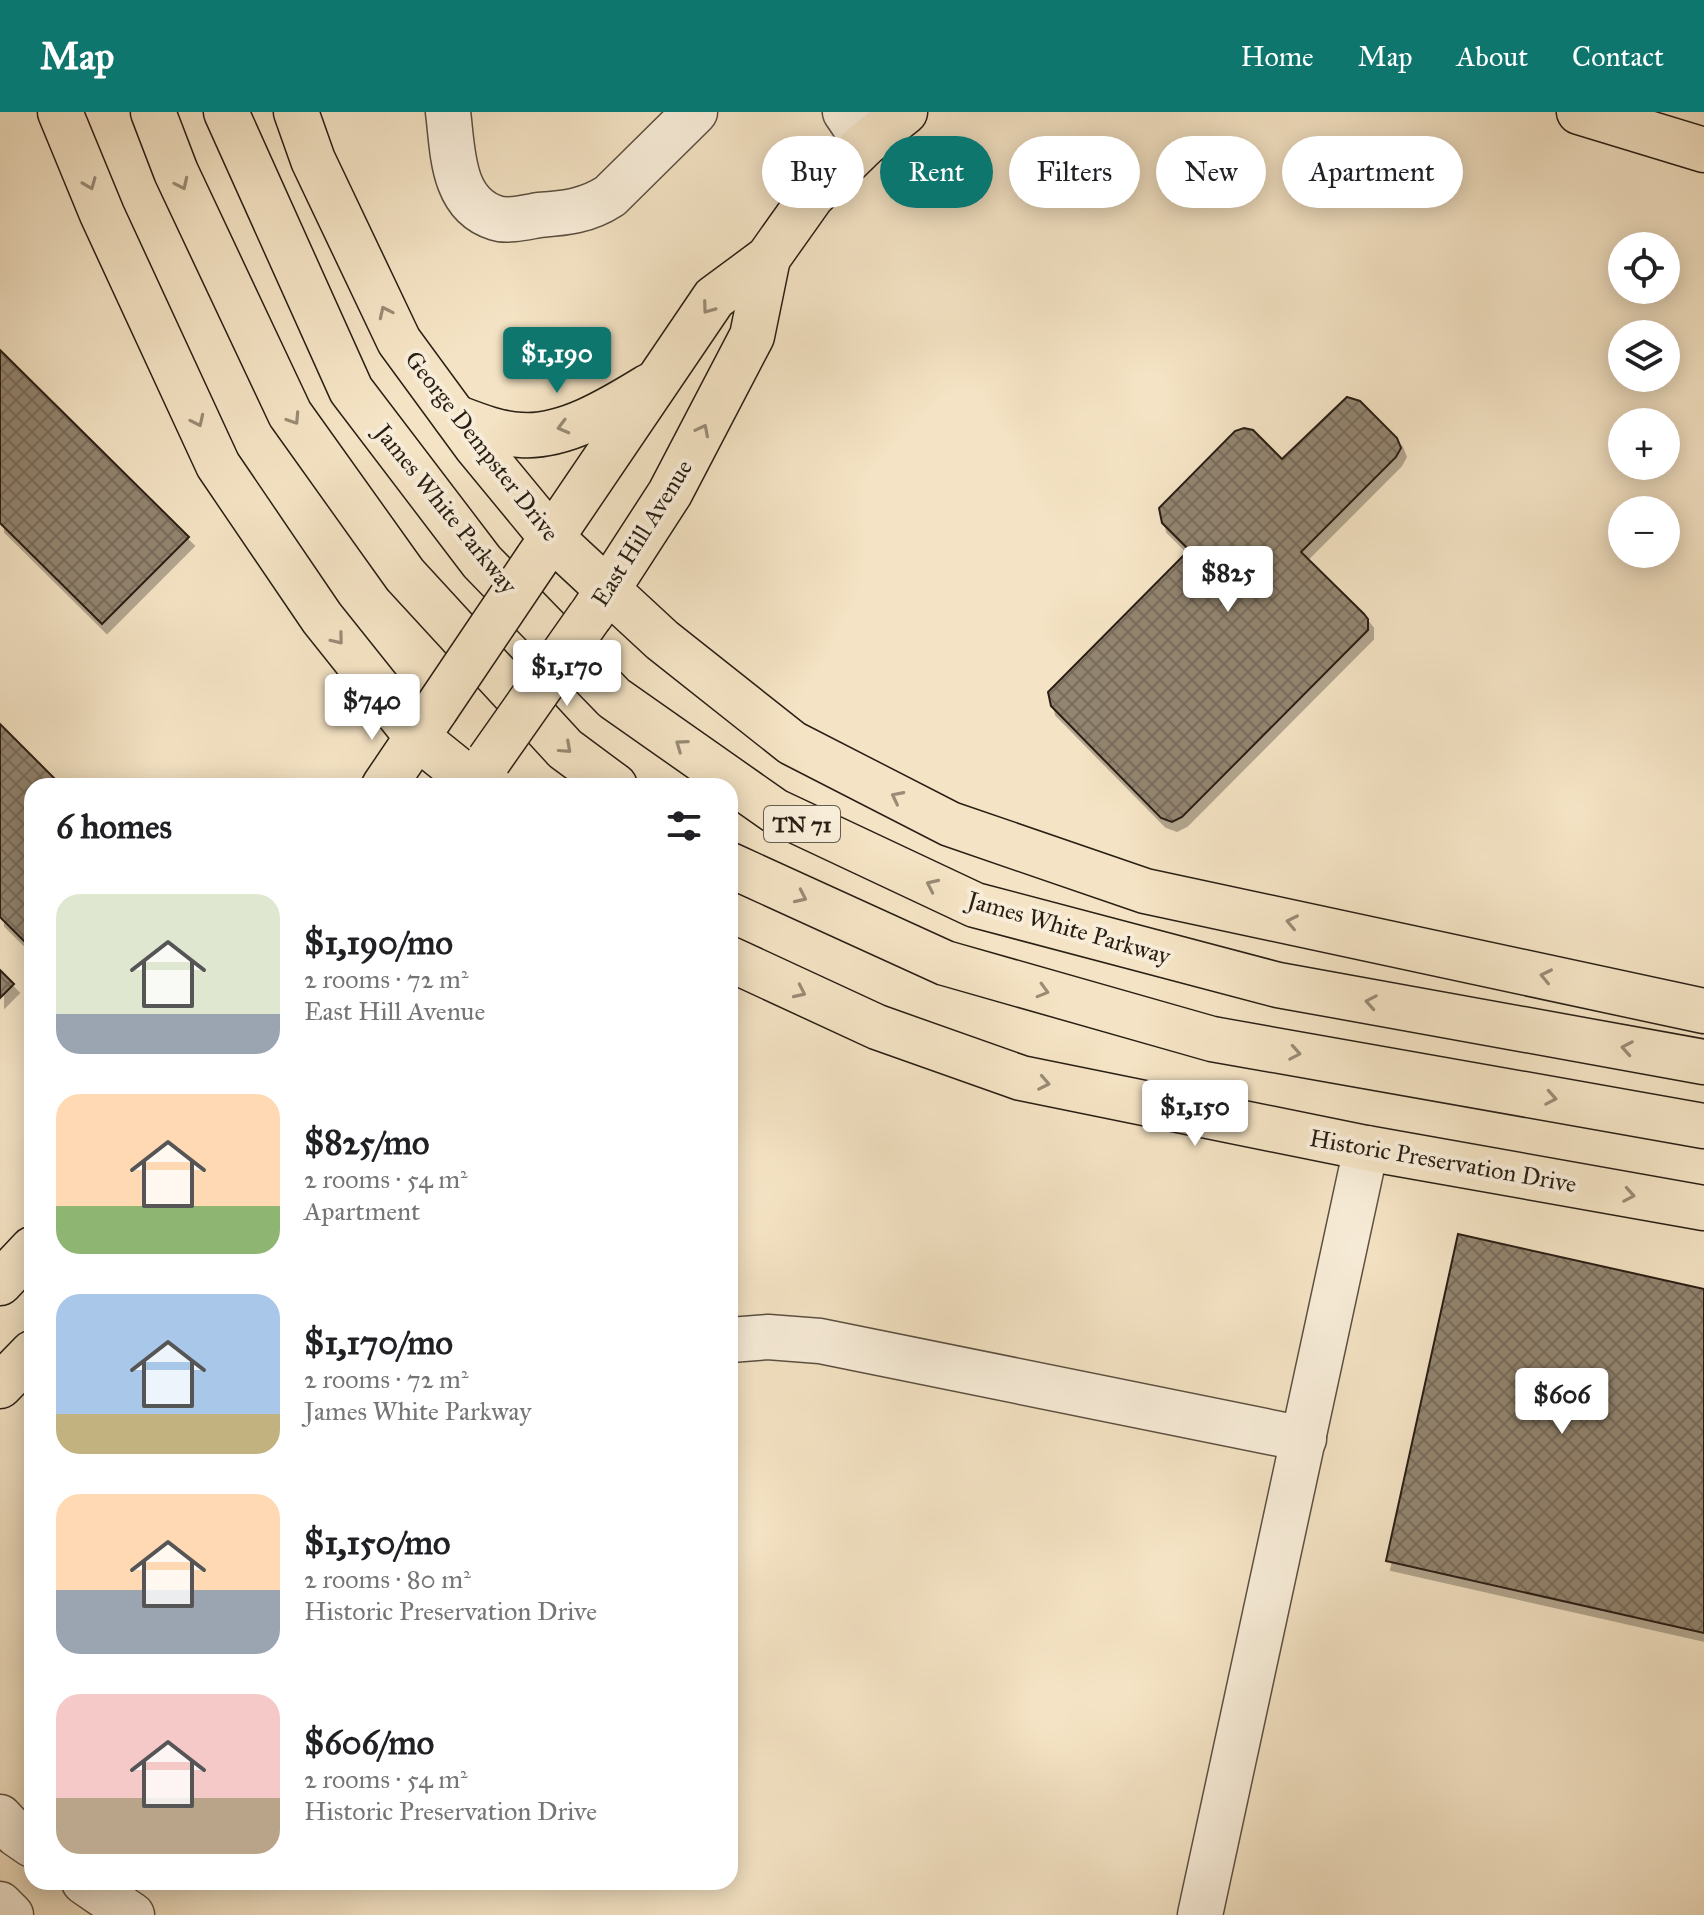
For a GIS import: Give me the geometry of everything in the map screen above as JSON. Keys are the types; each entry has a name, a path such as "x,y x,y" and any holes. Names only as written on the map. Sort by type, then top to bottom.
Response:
{"main road":[{"path":"60,112 102,214 218,465 322,618 477,778"},
{"path":"153,112 176,172 290,414 405,575 565,749 604,778"},
{"name":"James White Parkway","path":"226,112 351,390 482,562 614,698 728,778"},
{"name":"George Dempster Drive","path":"296,112 313,160 399,341 544,548 599,603 662,640 792,743 950,824 1145,891 1704,1011"},
{"name":"East Hill Avenue","path":"389,778 714,298 768,258 856,127 905,112"},
{"path":"1579,112 1704,150"},
{"name":"East Hill Avenue","path":"479,778 670,493 752,336 768,258"},
{"path":"455,417 491,430 523,435 566,428 610,410 658,381"},
{"name":"James White Parkway","path":"738,785 775,811 975,905 1278,985 1704,1062"},
{"name":"TN 71","path":"738,869 945,963 1212,1039 1704,1126"},
{"name":"Historic Preservation Drive","path":"738,963 877,1027 1021,1078 1366,1148 1704,1208"},
{"path":"0,1283 24,1258"},
{"path":"0,1386 24,1361"}],"street":[{"path":"448,112 456,177 478,210 499,219 579,212 596,205 610,196 695,112"},
{"path":"1200,1915 1366,1148"},
{"path":"738,1339 768,1337 820,1341 1304,1439"},
{"path":"0,1817 24,1840"},
{"path":"96,1890 132,1915"},
{"path":"0,1904 11,1915"}],"building":[{"path":"0,350 189,537 102,624 0,523"},
{"path":"1347,397 1360,401 1397,438 1401,448 1396,457 1301,552 1364,614 1368,619 1368,630 1182,817 1172,822 1161,818 1051,706 1048,692 1189,550 1162,523 1159,508 1235,431 1244,428 1253,430 1282,459"},
{"path":"0,724 54,778 24,778 24,941 0,917"},
{"path":"0,970 14,984 0,998"},
{"path":"1458,1234 1704,1289 1704,1633 1386,1561"}]}
